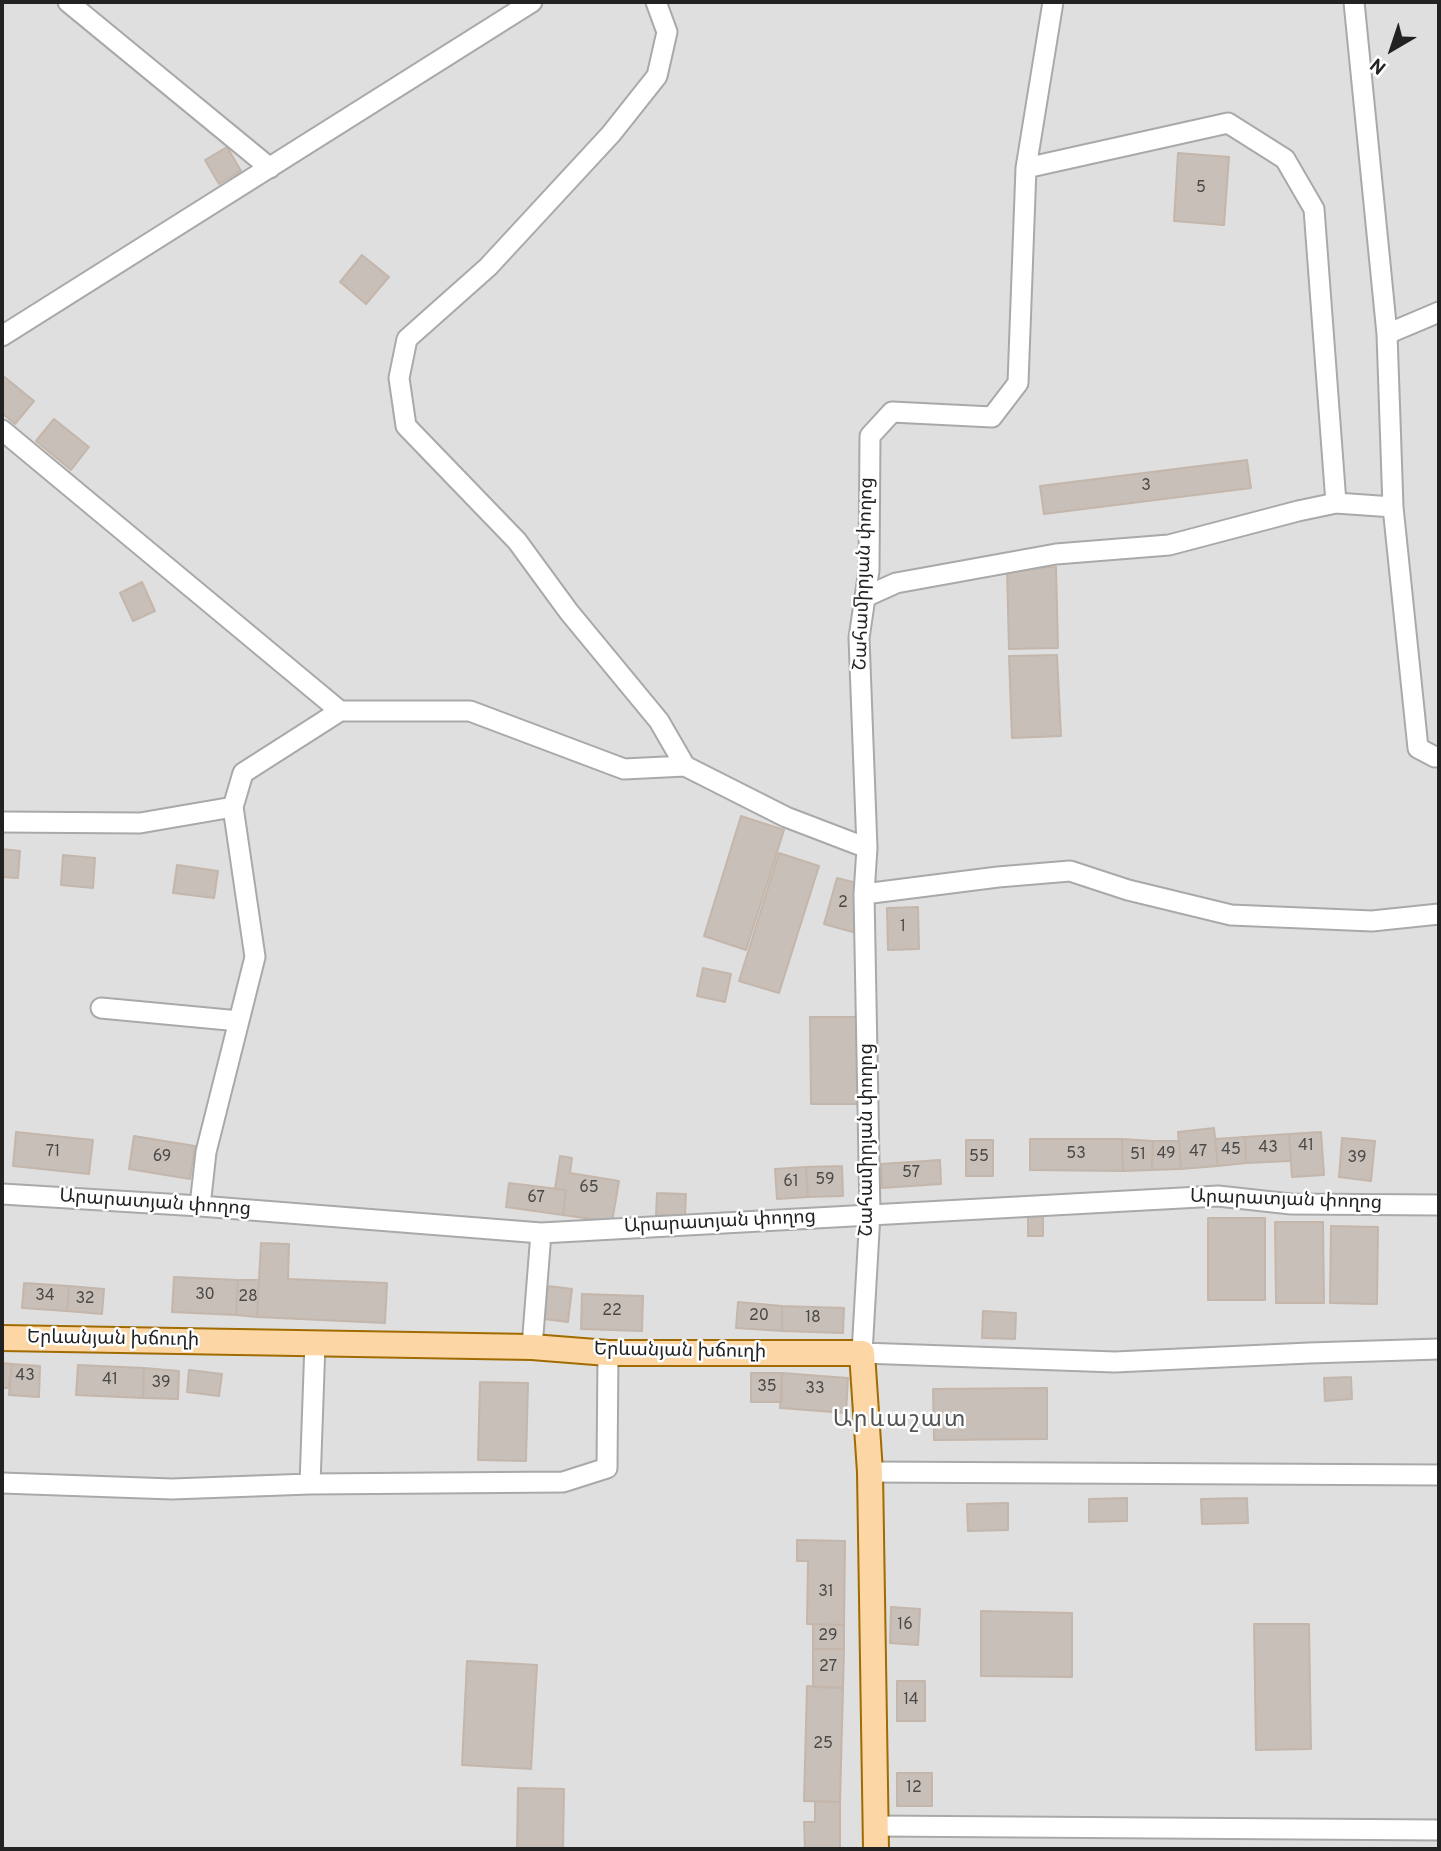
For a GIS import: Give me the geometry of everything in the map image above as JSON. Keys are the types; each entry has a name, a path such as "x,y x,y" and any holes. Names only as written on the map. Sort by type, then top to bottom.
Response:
{"main road":[{"name":"Երևանյան խճուղի","path":"2,1338 532,1347 608,1353 862,1353"},
{"path":"862,1353 870,1472 876,1838"}],"street":[{"path":"68,2 271,168"},
{"path":"2,336 533,2"},
{"path":"656,2 667,32 657,76 611,134 488,267 407,339 399,378 406,426 517,541 569,612 659,720 685,766"},
{"name":"Շահամիրյան փողոց","path":"862,1353 870,1214 864,894 867,848 859,638 869,570 870,436 892,412 992,417 1018,383 1026,168 1053,2"},
{"path":"1354,2 1387,334 1393,507 1418,748 1435,757 1439,756"},
{"path":"1026,168 1228,122 1285,159 1314,209 1336,503"},
{"path":"1387,334 1439,312"},
{"path":"2,430 340,711"},
{"path":"865,597 896,583 1056,554 1169,545 1336,503 1393,507"},
{"path":"200,1206 206,1152 256,957 233,807 243,773 340,711 470,711 624,769 685,766 786,817 867,848"},
{"path":"2,822 140,823 233,807"},
{"path":"864,894 1070,871 1128,890 1231,915 1372,921 1439,914"},
{"path":"102,1008 239,1021"},
{"name":"Արարատյան փողոց","path":"2,1194 200,1206 541,1233 1218,1196 1291,1204 1439,1205"},
{"path":"532,1347 541,1233"},
{"path":"310,1484 315,1343"},
{"path":"862,1353 1115,1362 1439,1349"},
{"path":"2,1483 172,1489 310,1484 563,1482 607,1468 608,1353"},
{"path":"870,1472 1439,1475"},
{"path":"876,1838 1439,1830"}],"shaded area":[{"name":"Արևաշատ","path":"2,2 1439,2 1439,1849 2,1849"}],"building":[{"path":"227,147 241,171 219,184 205,160"},
{"path":"1178,153 1229,157 1224,225 1174,221"},
{"path":"362,255 389,277 366,304 340,282"},
{"path":"2,375 34,401 15,424 2,413"},
{"path":"54,419 89,447 71,470 36,441"},
{"path":"1247,460 1251,488 1044,514 1040,486"},
{"path":"1056,567 1058,648 1009,649 1007,568"},
{"path":"142,582 155,611 133,621 120,593"},
{"path":"1057,655 1061,736 1012,738 1009,656"},
{"path":"741,816 784,830 746,950 704,936"},
{"path":"2,849 20,851 18,878 2,877"},
{"path":"779,853 819,866 779,993 739,981"},
{"path":"63,855 95,858 93,888 61,885"},
{"path":"177,865 218,871 214,898 173,893"},
{"path":"837,878 857,883 856,933 824,924"},
{"path":"918,907 919,949 888,950 887,908"},
{"path":"703,968 731,974 725,1002 697,996"},
{"path":"810,1017 860,1017 861,1104 811,1104"},
{"path":"1214,1128 1218,1166 1181,1169 1178,1132"},
{"path":"16,1132 93,1140 89,1174 13,1166"},
{"path":"1321,1132 1324,1175 1292,1177 1289,1134"},
{"path":"1289,1134 1291,1161 1246,1163 1245,1137"},
{"path":"134,1136 195,1146 190,1179 129,1169"},
{"path":"1245,1137 1246,1163 1218,1166 1215,1139"},
{"path":"1342,1138 1375,1141 1371,1181 1339,1177"},
{"path":"1030,1139 1122,1139 1123,1171 1030,1170"},
{"path":"1122,1139 1153,1141 1152,1170 1123,1171"},
{"path":"966,1140 993,1140 993,1176 966,1176"},
{"path":"1153,1141 1179,1141 1181,1169 1152,1170"},
{"path":"560,1156 572,1158 570,1173 619,1181 612,1222 563,1215 566,1190 555,1189"},
{"path":"940,1160 941,1184 882,1188 881,1164"},
{"path":"842,1166 843,1196 808,1197 806,1167"},
{"path":"806,1167 808,1197 777,1199 775,1169"},
{"path":"509,1183 566,1190 563,1215 506,1207"},
{"path":"657,1193 686,1194 685,1216 656,1215"},
{"path":"1028,1212 1043,1212 1043,1236 1028,1236"},
{"path":"1208,1218 1265,1218 1265,1300 1208,1300"},
{"path":"1275,1222 1323,1222 1324,1303 1276,1303"},
{"path":"1331,1226 1378,1227 1377,1304 1330,1303"},
{"path":"261,1243 289,1244 288,1279 387,1283 385,1323 257,1317"},
{"path":"174,1277 238,1280 236,1315 172,1312"},
{"path":"238,1280 259,1280 257,1317 236,1315"},
{"path":"24,1283 69,1286 67,1311 22,1308"},
{"path":"69,1286 104,1289 102,1314 67,1311"},
{"path":"548,1286 572,1289 568,1322 544,1319"},
{"path":"582,1294 643,1296 642,1331 581,1329"},
{"path":"738,1302 782,1306 782,1331 736,1328"},
{"path":"782,1306 844,1308 843,1333 782,1331"},
{"path":"983,1311 1016,1313 1015,1339 982,1338"},
{"path":"2,1363 12,1364 9,1388 2,1388"},
{"path":"12,1364 40,1366 39,1397 9,1395"},
{"path":"78,1365 144,1368 143,1398 76,1395"},
{"path":"144,1368 179,1371 178,1399 143,1398"},
{"path":"189,1370 222,1374 219,1396 187,1392"},
{"path":"751,1373 782,1373 782,1402 751,1402"},
{"path":"782,1373 848,1378 846,1413 780,1408"},
{"path":"1351,1377 1352,1399 1325,1401 1324,1378"},
{"path":"480,1382 528,1383 526,1461 478,1460"},
{"path":"1047,1388 1047,1439 934,1440 933,1389"},
{"path":"1127,1498 1127,1521 1089,1522 1089,1499"},
{"path":"1247,1498 1248,1523 1202,1524 1201,1499"},
{"path":"1008,1503 1008,1530 968,1531 967,1504"},
{"path":"797,1540 845,1541 844,1625 807,1624 808,1561 797,1561"},
{"path":"891,1607 920,1609 918,1645 890,1643"},
{"path":"981,1611 1072,1613 1072,1677 981,1676"},
{"path":"813,1624 844,1625 844,1649 813,1649"},
{"path":"1254,1624 1309,1624 1311,1749 1256,1750"},
{"path":"813,1649 844,1649 843,1688 813,1687"},
{"path":"467,1661 537,1665 531,1769 462,1765"},
{"path":"897,1681 925,1681 925,1721 897,1721"},
{"path":"807,1686 843,1688 840,1802 804,1801"},
{"path":"897,1773 932,1773 932,1806 897,1806"},
{"path":"518,1788 564,1789 563,1849 517,1849"},
{"path":"815,1801 840,1802 840,1849 805,1849 804,1822 815,1822"}],"district":[{"name":"Արևաշատ","path":"900,1421"}]}
